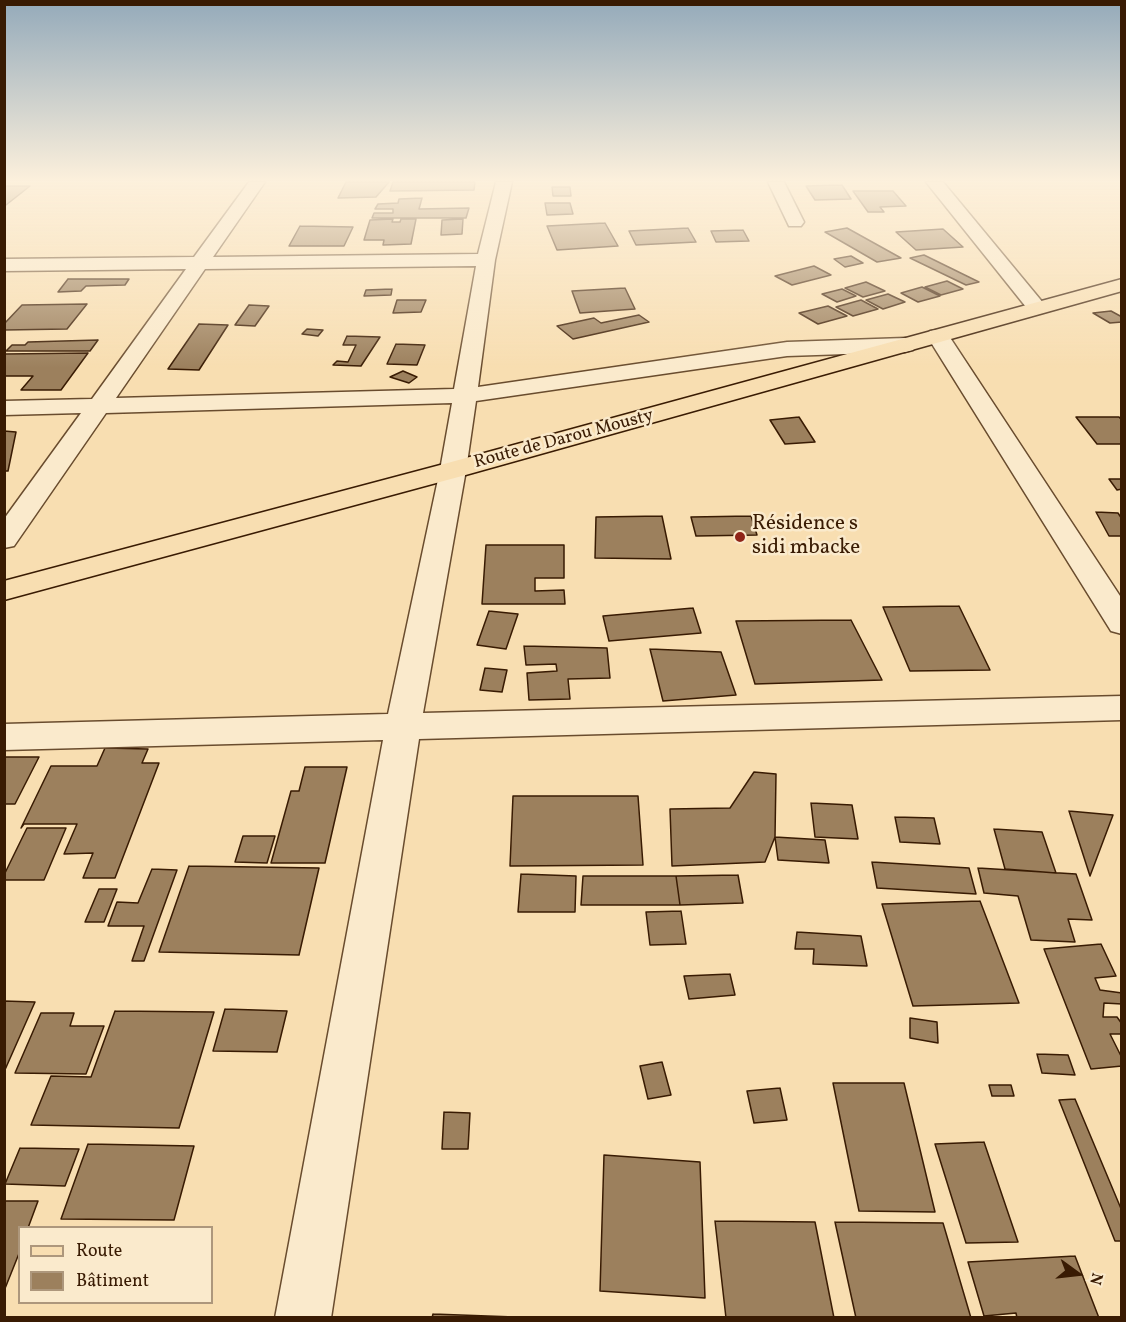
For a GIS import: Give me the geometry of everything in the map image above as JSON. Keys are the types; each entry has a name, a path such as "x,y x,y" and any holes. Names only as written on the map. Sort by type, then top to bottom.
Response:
{"main road":[{"name":"Route de Darou Mousty","path":"4,591 453,470 1122,285"}],"street":[{"path":"4,540 214,244"},
{"path":"303,1317 403,727 453,470 490,244"},
{"path":"984,244 1037,308"},
{"path":"4,264 486,260"},
{"path":"938,336 1122,624"},
{"path":"4,408 464,396 689,365 787,348 905,345"},
{"path":"4,737 1122,708"}],"building":[{"path":"290,244 345,244 344,246 289,246"},
{"path":"554,244 617,244 618,246 557,250"},
{"path":"845,244 875,244 901,258 877,262"},
{"path":"909,244 959,244 963,247 916,250"},
{"path":"924,255 979,282 966,285 910,258"},
{"path":"851,256 863,263 845,267 834,259"},
{"path":"814,266 831,275 792,285 775,276"},
{"path":"68,279 129,279 125,285 86,286 81,291 58,292"},
{"path":"947,281 963,289 941,295 925,287"},
{"path":"866,282 885,291 863,297 845,288"},
{"path":"922,287 940,296 918,302 901,293"},
{"path":"625,288 635,309 580,313 572,291"},
{"path":"392,289 391,295 364,296 366,290"},
{"path":"842,289 856,296 837,302 822,294"},
{"path":"888,294 905,302 883,309 866,300"},
{"path":"397,300 426,300 421,312 393,313"},
{"path":"861,300 878,309 853,316 836,307"},
{"path":"87,304 67,329 4,330 4,324 22,305"},
{"path":"249,305 269,306 255,326 235,325"},
{"path":"828,306 847,316 818,324 799,313"},
{"path":"1111,311 1122,317 1122,322 1110,323 1093,313"},
{"path":"639,315 649,322 573,339 557,326 594,318 601,323"},
{"path":"199,324 228,325 199,370 168,369"},
{"path":"307,329 323,330 318,336 302,334"},
{"path":"347,336 380,337 361,366 333,365 337,361 348,362 356,345 343,345"},
{"path":"98,340 90,351 6,351 12,345 25,345 28,342"},
{"path":"396,344 425,345 417,365 387,364"},
{"path":"88,353 61,390 21,390 33,376 4,376 4,354"},
{"path":"403,371 417,377 409,383 390,377"},
{"path":"799,417 815,442 785,444 770,420"},
{"path":"1076,417 1119,417 1122,420 1122,444 1097,444"},
{"path":"4,431 16,432 8,471 4,471"},
{"path":"1109,479 1122,479 1122,489 1117,490"},
{"path":"1096,512 1118,513 1122,519 1122,536 1109,536"},
{"path":"662,516 671,559 595,558 596,517"},
{"path":"751,516 757,535 696,536 691,517"},
{"path":"486,545 564,545 564,578 535,578 535,591 564,590 565,604 482,604"},
{"path":"959,606 990,670 910,671 883,607"},
{"path":"693,608 701,633 609,641 603,616"},
{"path":"489,611 518,614 506,649 477,645"},
{"path":"851,620 882,680 755,684 736,621"},
{"path":"524,646 607,648 610,678 568,679 570,699 529,700 527,673 557,671 556,664 526,665"},
{"path":"650,649 721,652 736,695 663,701"},
{"path":"485,668 507,670 502,692 480,690"},
{"path":"105,748 148,749 142,763 159,763 115,878 83,878 93,853 64,854 77,824 24,824 21,828 51,766 97,766"},
{"path":"4,757 39,757 15,804 4,804"},
{"path":"305,767 347,767 325,863 271,863 291,791 299,791"},
{"path":"754,772 776,774 775,837 765,862 672,866 670,809 730,808"},
{"path":"513,796 638,796 643,865 510,866"},
{"path":"811,803 852,805 858,839 815,837"},
{"path":"1069,811 1113,815 1090,876"},
{"path":"895,817 934,818 940,844 900,842"},
{"path":"27,828 66,828 44,880 4,880 4,875"},
{"path":"994,829 1042,832 1056,873 1005,869"},
{"path":"243,836 275,836 267,863 235,862"},
{"path":"775,837 825,840 829,863 778,860"},
{"path":"872,862 969,868 976,894 877,888"},
{"path":"189,866 319,868 299,955 159,952"},
{"path":"978,868 1076,874 1092,920 1068,919 1075,942 1031,940 1018,896 984,893"},
{"path":"152,869 177,870 144,961 132,961 144,926 108,926 117,902 138,903"},
{"path":"521,874 576,876 575,912 518,912"},
{"path":"738,875 743,903 680,905 676,876"},
{"path":"583,876 676,876 680,905 581,905"},
{"path":"99,889 117,889 104,922 85,922"},
{"path":"980,901 1019,1003 913,1006 882,904"},
{"path":"681,911 686,944 650,945 646,912"},
{"path":"797,932 861,936 867,966 813,964 814,949 795,949"},
{"path":"1101,944 1116,976 1095,978 1100,990 1122,993 1122,1004 1104,1003 1103,1017 1117,1017 1122,1024 1122,1034 1110,1034 1122,1058 1122,1066 1091,1069 1044,949"},
{"path":"730,974 735,995 689,999 684,976"},
{"path":"4,1001 35,1002 4,1072"},
{"path":"225,1009 287,1011 277,1052 213,1051"},
{"path":"115,1011 214,1012 179,1128 31,1125 51,1076 91,1077"},
{"path":"41,1013 74,1013 70,1026 104,1026 86,1074 15,1073"},
{"path":"910,1018 937,1022 938,1043 910,1038"},
{"path":"1037,1054 1068,1055 1075,1075 1042,1073"},
{"path":"662,1062 671,1095 648,1099 640,1066"},
{"path":"833,1083 904,1083 935,1212 859,1211"},
{"path":"989,1085 1011,1085 1014,1096 992,1096"},
{"path":"780,1088 787,1120 754,1123 747,1091"},
{"path":"1075,1099 1122,1211 1122,1241 1115,1241 1059,1100"},
{"path":"444,1112 470,1113 468,1149 442,1149"},
{"path":"984,1142 1018,1242 966,1243 935,1144"},
{"path":"88,1144 194,1146 174,1220 61,1219"},
{"path":"20,1148 79,1149 65,1186 5,1184"},
{"path":"604,1155 700,1162 705,1298 600,1291"},
{"path":"4,1201 38,1201 29,1226 18,1226 18,1256 4,1291"},
{"path":"715,1221 815,1222 834,1318 726,1318"},
{"path":"835,1222 943,1223 971,1318 856,1318"},
{"path":"1075,1256 1099,1318 1017,1318 1016,1313 984,1316 968,1262"},
{"path":"433,1314 515,1317 432,1318"}],"place":[{"name":"Résidence s sidi mbacke","path":"740,537"}]}
